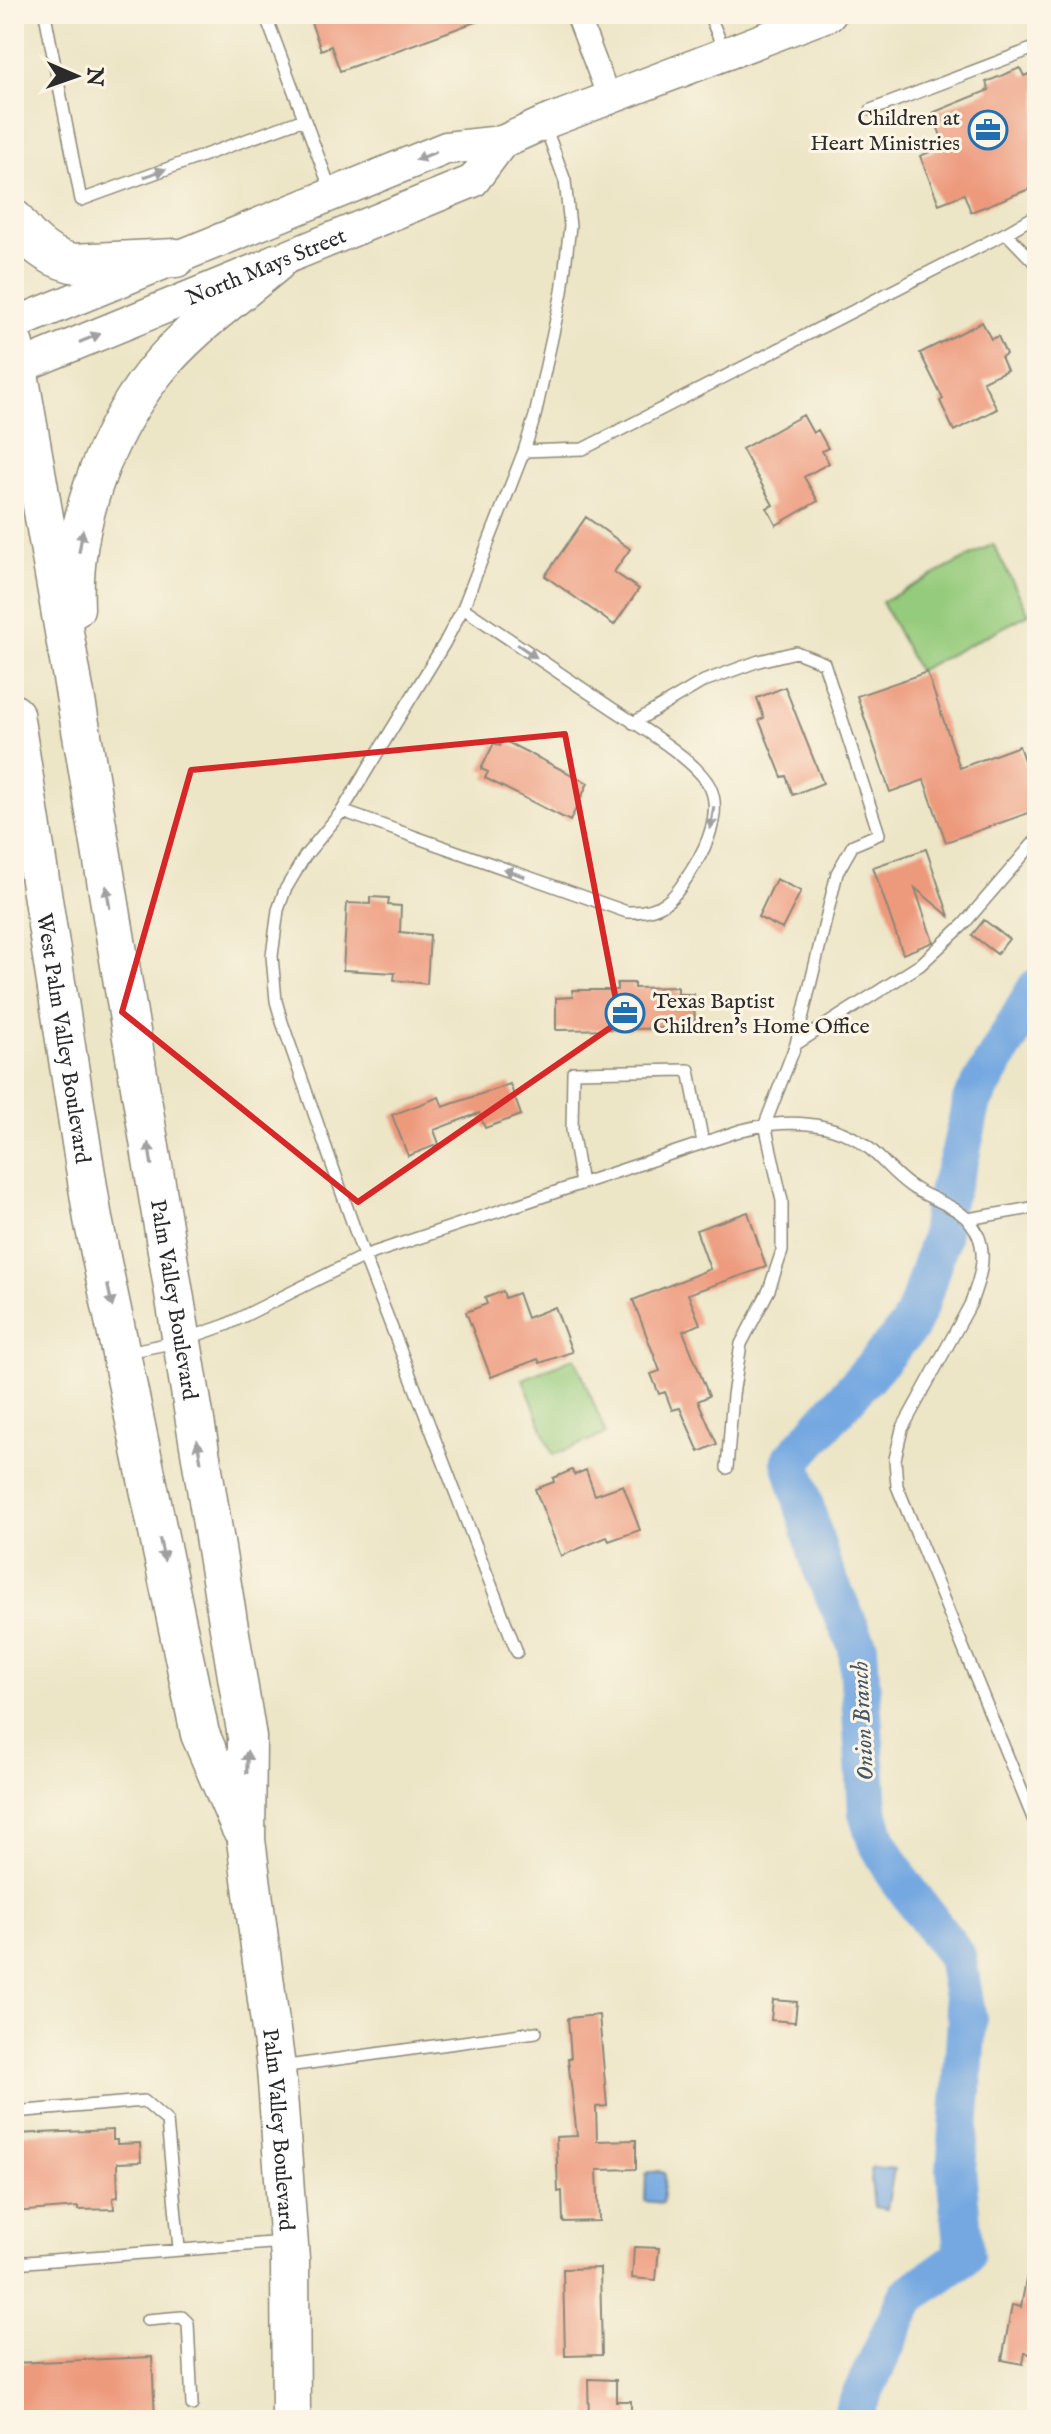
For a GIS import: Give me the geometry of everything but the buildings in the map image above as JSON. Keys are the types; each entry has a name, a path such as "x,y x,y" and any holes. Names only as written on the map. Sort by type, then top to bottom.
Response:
{"highway":[{"path":"14,219 35,245 57,259 72,263 176,258"},
{"path":"86,758 75,603 76,572 87,511 102,464 123,418 154,372 194,332 276,263"},
{"path":"15,361 86,758"},
{"name":"West Palm Valley Boulevard","path":"14,714 93,1219"},
{"name":"Palm Valley Boulevard","path":"86,758 247,1737 246,1840 276,2068 289,2242 291,2420"},
{"path":"14,859 64,1022"},
{"name":"Palm Valley Boulevard","path":"93,1219 200,1734 246,1840"}],"main road":[{"name":"North Mays Street","path":"14,324 446,148 502,142 725,53 792,20 830,14"},
{"name":"North Mays Street","path":"15,361 276,263 473,181 502,142"}],"street":[{"path":"577,14 609,98"}],"lane":[{"path":"45,14 81,200 304,119"},
{"path":"265,14 332,194"},
{"path":"709,14 725,53"},
{"path":"871,110 1037,47"},
{"path":"517,1652 364,1256 282,1022 272,975 272,956 276,921 285,890 305,856 342,811 422,682 463,608 524,451 544,380 562,292 570,226 565,181 544,123"},
{"path":"524,451 583,449 1037,215"},
{"path":"1006,233 1037,265"},
{"path":"342,811 627,912 654,910 667,904 678,893 701,856 713,819 714,803 710,788 690,763 463,608"},
{"path":"633,723 704,681 759,661 796,652 824,663 879,834 853,845 837,873 796,1044 765,1124 782,1201 782,1251 769,1290 741,1344 727,1468"},
{"path":"796,1044 920,965 963,925 1037,839"},
{"path":"581,1184 572,1130 573,1072 689,1070 703,1143"},
{"path":"122,1353 180,1341 226,1325 364,1256 703,1143 765,1124 797,1123 840,1132 870,1149 913,1188 968,1219 979,1236 983,1262 978,1284 970,1305 902,1429 895,1459 897,1486 1037,1828"},
{"path":"968,1219 1037,1207"},
{"path":"276,2068 536,2032"},
{"path":"14,2112 144,2101 167,2121 179,2248"},
{"path":"14,2263 289,2242"},
{"path":"147,2320 182,2317 188,2323 192,2405"}],"highlighted area":[{"path":"565,734 620,1021 358,1202 122,1012 191,770"}],"green space":[{"path":"993,544 1029,614 918,671 882,602"},
{"path":"575,1357 606,1434 553,1455 523,1379"}],"water":[{"path":"870,2169 894,2169 887,2209 874,2207"},
{"path":"663,2172 665,2175 662,2203 645,2201 646,2174"}],"waterway":[{"name":"Onion Branch","path":"850,2420 908,2296 964,2256 956,2170 967,2020 956,1956 901,1882 877,1841 868,1812 858,1647 822,1567 791,1461 908,1328 919,1305 940,1238 944,1203 959,1160 972,1101 1037,988"}],"place":[{"name":"Children at Heart Ministries","path":"988,130"},
{"name":"Texas Baptist Children's Home Office","path":"625,1013"}]}
